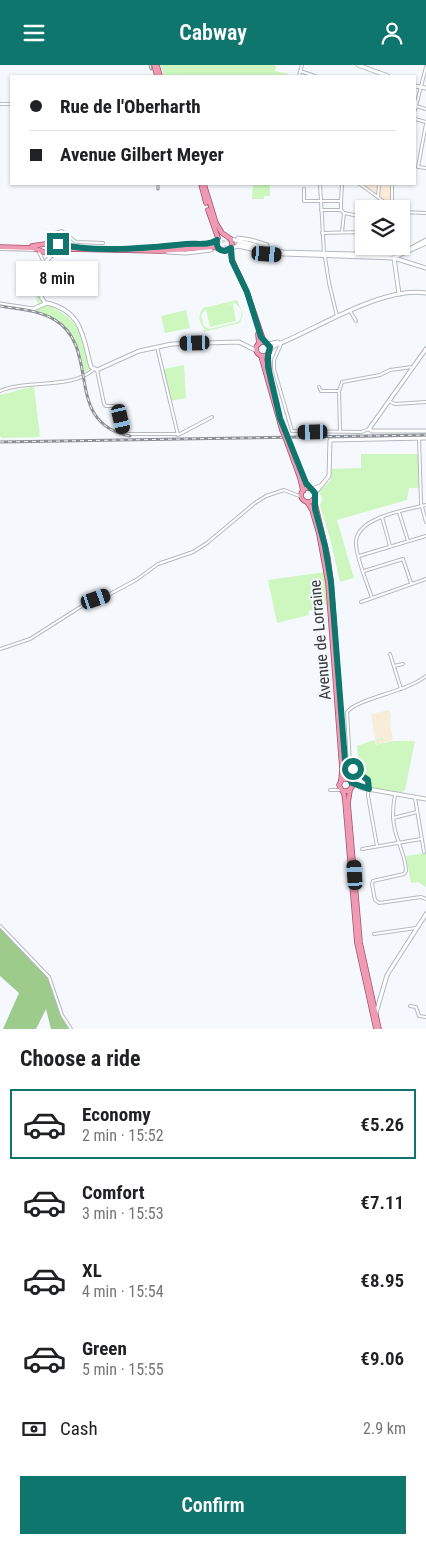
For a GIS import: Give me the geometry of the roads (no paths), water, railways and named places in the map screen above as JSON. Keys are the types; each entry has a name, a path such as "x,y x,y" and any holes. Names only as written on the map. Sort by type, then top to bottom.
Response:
{"main road":[{"path":"202,185 220,231 232,239 232,261 270,349 268,355 269,372 283,429"},
{"path":"202,185 218,247 227,256 245,293 259,338 257,351 261,356 283,429 300,478 302,493 307,501 314,499 315,493 310,488 289,445"},
{"path":"0,247 45,244 52,241 74,247 154,249 208,244 225,235"},
{"path":"45,244 48,253"},
{"path":"58,244 58,251"},
{"path":"0,247 33,248 48,253 58,251 161,251 218,247"},
{"path":"222,251 231,248"},
{"path":"258,345 266,343"},
{"path":"261,356 268,355"},
{"path":"302,493 310,488"},
{"name":"Avenue de Lorraine","path":"314,499 328,558 331,582 345,768 348,779"},
{"name":"Avenue de Lorraine","path":"307,501 312,510 319,534 328,583 342,769 340,789 348,825 357,943 378,1029"},
{"path":"341,780 348,779 352,783"},
{"name":"Avenue de Lorraine","path":"352,783 348,803 360,942 378,1029"},
{"path":"340,789 350,789"}],"street":[{"path":"299,75 302,65"},
{"path":"358,65 385,75"},
{"path":"426,67 416,106 426,109"},
{"path":"300,71 312,75"},
{"path":"416,85 426,88"},
{"path":"426,123 418,167 426,168"},
{"path":"320,185 324,254 337,316"},
{"path":"342,185 341,210 344,213 355,215"},
{"path":"378,197 379,185"},
{"path":"392,185 392,200"},
{"path":"364,186 382,200"},
{"path":"304,189 304,201 340,201"},
{"path":"321,210 341,210"},
{"path":"410,212 426,213"},
{"path":"342,232 344,213"},
{"path":"52,241 55,233 62,231 76,242 104,243"},
{"path":"322,233 355,233"},
{"path":"238,238 258,242 271,249"},
{"path":"232,239 283,252 402,255 402,260"},
{"path":"394,256 426,242"},
{"path":"410,251 426,242"},
{"path":"238,244 284,254"},
{"path":"154,249 205,246"},
{"path":"231,248 238,246 261,253 324,254"},
{"path":"0,247 39,251 44,263"},
{"path":"161,251 186,253 210,250"},
{"path":"48,253 48,259 39,270 36,283 38,292 45,303 60,308 76,320 86,339 90,363 95,369 104,404 106,406 118,406 124,431"},
{"path":"394,256 426,268"},
{"path":"394,256 399,294"},
{"path":"270,349 350,311 399,294 413,291 426,293"},
{"path":"0,304 35,309 45,303"},
{"path":"350,311 356,321"},
{"path":"0,391 12,387 78,378 139,351 157,347 235,342 257,351"},
{"path":"266,343 283,342"},
{"path":"283,342 274,360 274,369 292,431 361,432 369,429 426,349"},
{"path":"250,347 258,345"},
{"path":"276,345 280,347"},
{"path":"157,347 178,435"},
{"path":"340,431 340,384 344,381 380,375 390,370 412,367"},
{"path":"319,387 320,391 339,391"},
{"path":"389,401 396,403 426,402"},
{"path":"126,434 178,435 212,417"},
{"path":"369,429 372,431 426,431"},
{"path":"419,438 421,506 426,522"},
{"path":"315,493 329,476 330,440 426,438"},
{"path":"310,488 320,486"},
{"path":"0,649 30,639 85,604 110,594 136,580 158,564 193,552 266,496 284,489 295,494 302,493"},
{"path":"372,598 356,542 360,530 369,521 426,505"},
{"path":"399,512 408,541"},
{"path":"382,517 390,546"},
{"path":"359,556 426,536"},
{"path":"364,571 402,559 411,583"},
{"path":"361,602 426,579"},
{"path":"390,654 401,689"},
{"path":"394,667 403,664"},
{"path":"377,846 368,796 368,780 353,769 350,764 347,712 356,706 417,683 426,675"},
{"path":"352,783 362,788"},
{"path":"350,789 362,788 426,799"},
{"path":"330,789 340,789"},
{"path":"395,794 393,818 406,871 404,874 373,881 375,901 379,903 421,897 426,899"},
{"path":"415,798 424,852"},
{"path":"393,818 417,812"},
{"path":"362,849 421,839"},
{"path":"375,1016 383,984 426,914"},
{"path":"0,926 49,977 62,1015 71,1029"},
{"path":"374,934 416,928"},
{"path":"410,1007 416,1007 417,1015 426,1017"}],"tunnel":[{"path":"209,245 232,239"},
{"path":"211,250 238,244"}],"railway":[{"path":"150,65 151,69"},
{"path":"0,306 42,314 55,320 69,333 77,349 89,401 96,416 109,428 130,436"},
{"path":"0,442 426,435"}]}
